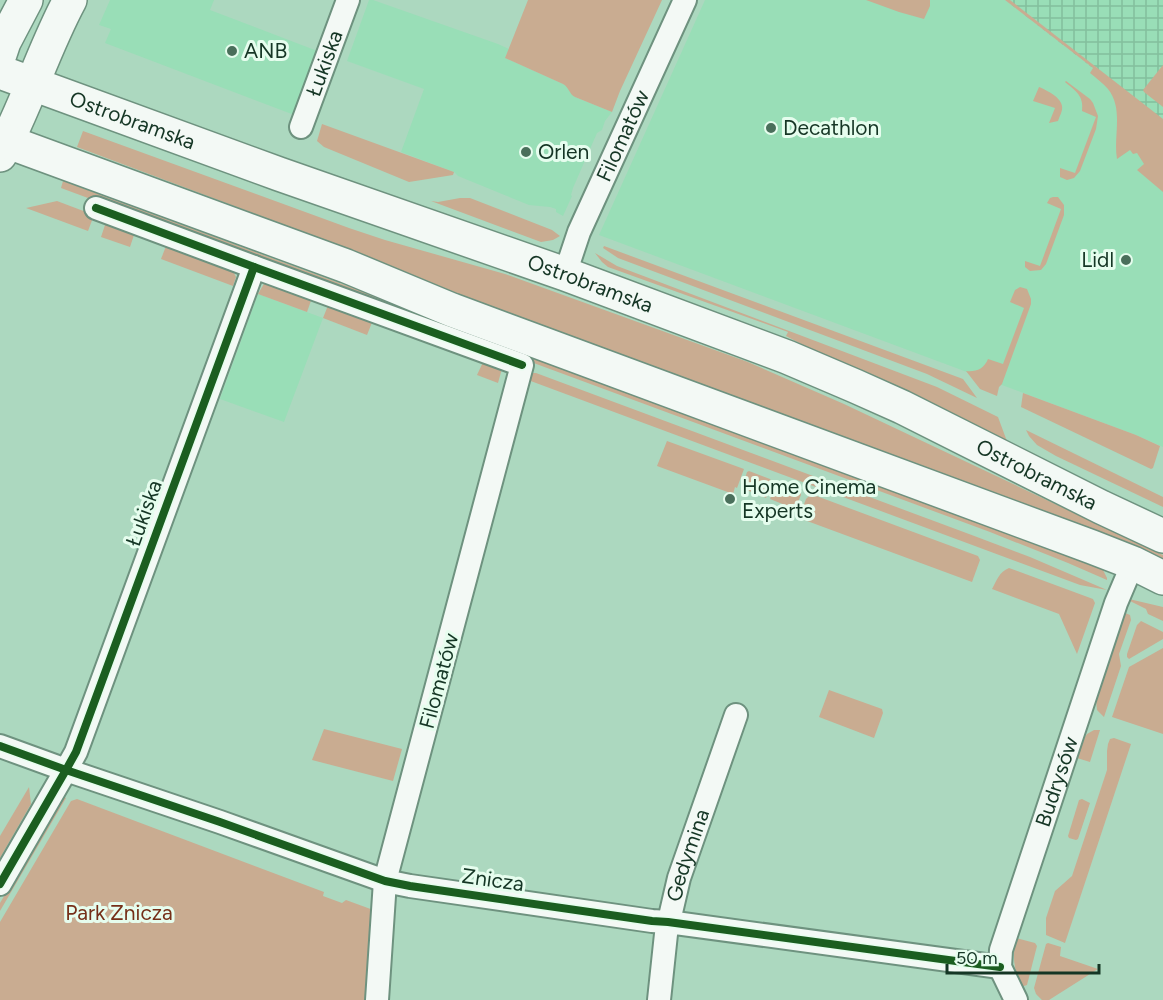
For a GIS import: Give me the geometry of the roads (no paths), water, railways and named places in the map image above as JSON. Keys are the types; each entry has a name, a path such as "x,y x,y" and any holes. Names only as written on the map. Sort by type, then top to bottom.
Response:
{"main road":[{"path":"0,54 26,0"},
{"path":"2,146 70,0"},
{"name":"Ostrobramska","path":"0,72 760,346 855,386 960,435 1163,536"},
{"name":"Ostrobramska","path":"2,146 346,266 452,310 1092,547 1163,578"}],"street":[{"name":"Łukiska","path":"301,127 348,0"},
{"name":"Filomatów","path":"565,274 579,232 686,0"},
{"path":"96,208 254,267"},
{"name":"Łukiska","path":"0,884 76,752 254,267"},
{"name":"Filomatów","path":"254,267 522,365 385,881 377,1000"},
{"name":"Budrysów","path":"1000,967 1001,950 1007,930 1116,603 1133,563"},
{"name":"Gedymina","path":"659,1000 668,922 679,878 736,715"},
{"name":"Znicza","path":"0,746 385,881 652,921 1000,967"},
{"path":"1000,967 1016,1000"}],"place":[{"name":"ANB","path":"232,51"},
{"name":"Decathlon","path":"771,128"},
{"name":"Orlen","path":"526,152"},
{"name":"Lidl","path":"1126,260"},
{"name":"Home Cinema Experts","path":"730,499"}],"park label":[{"name":"Park Znicza","path":"119,913"}]}
